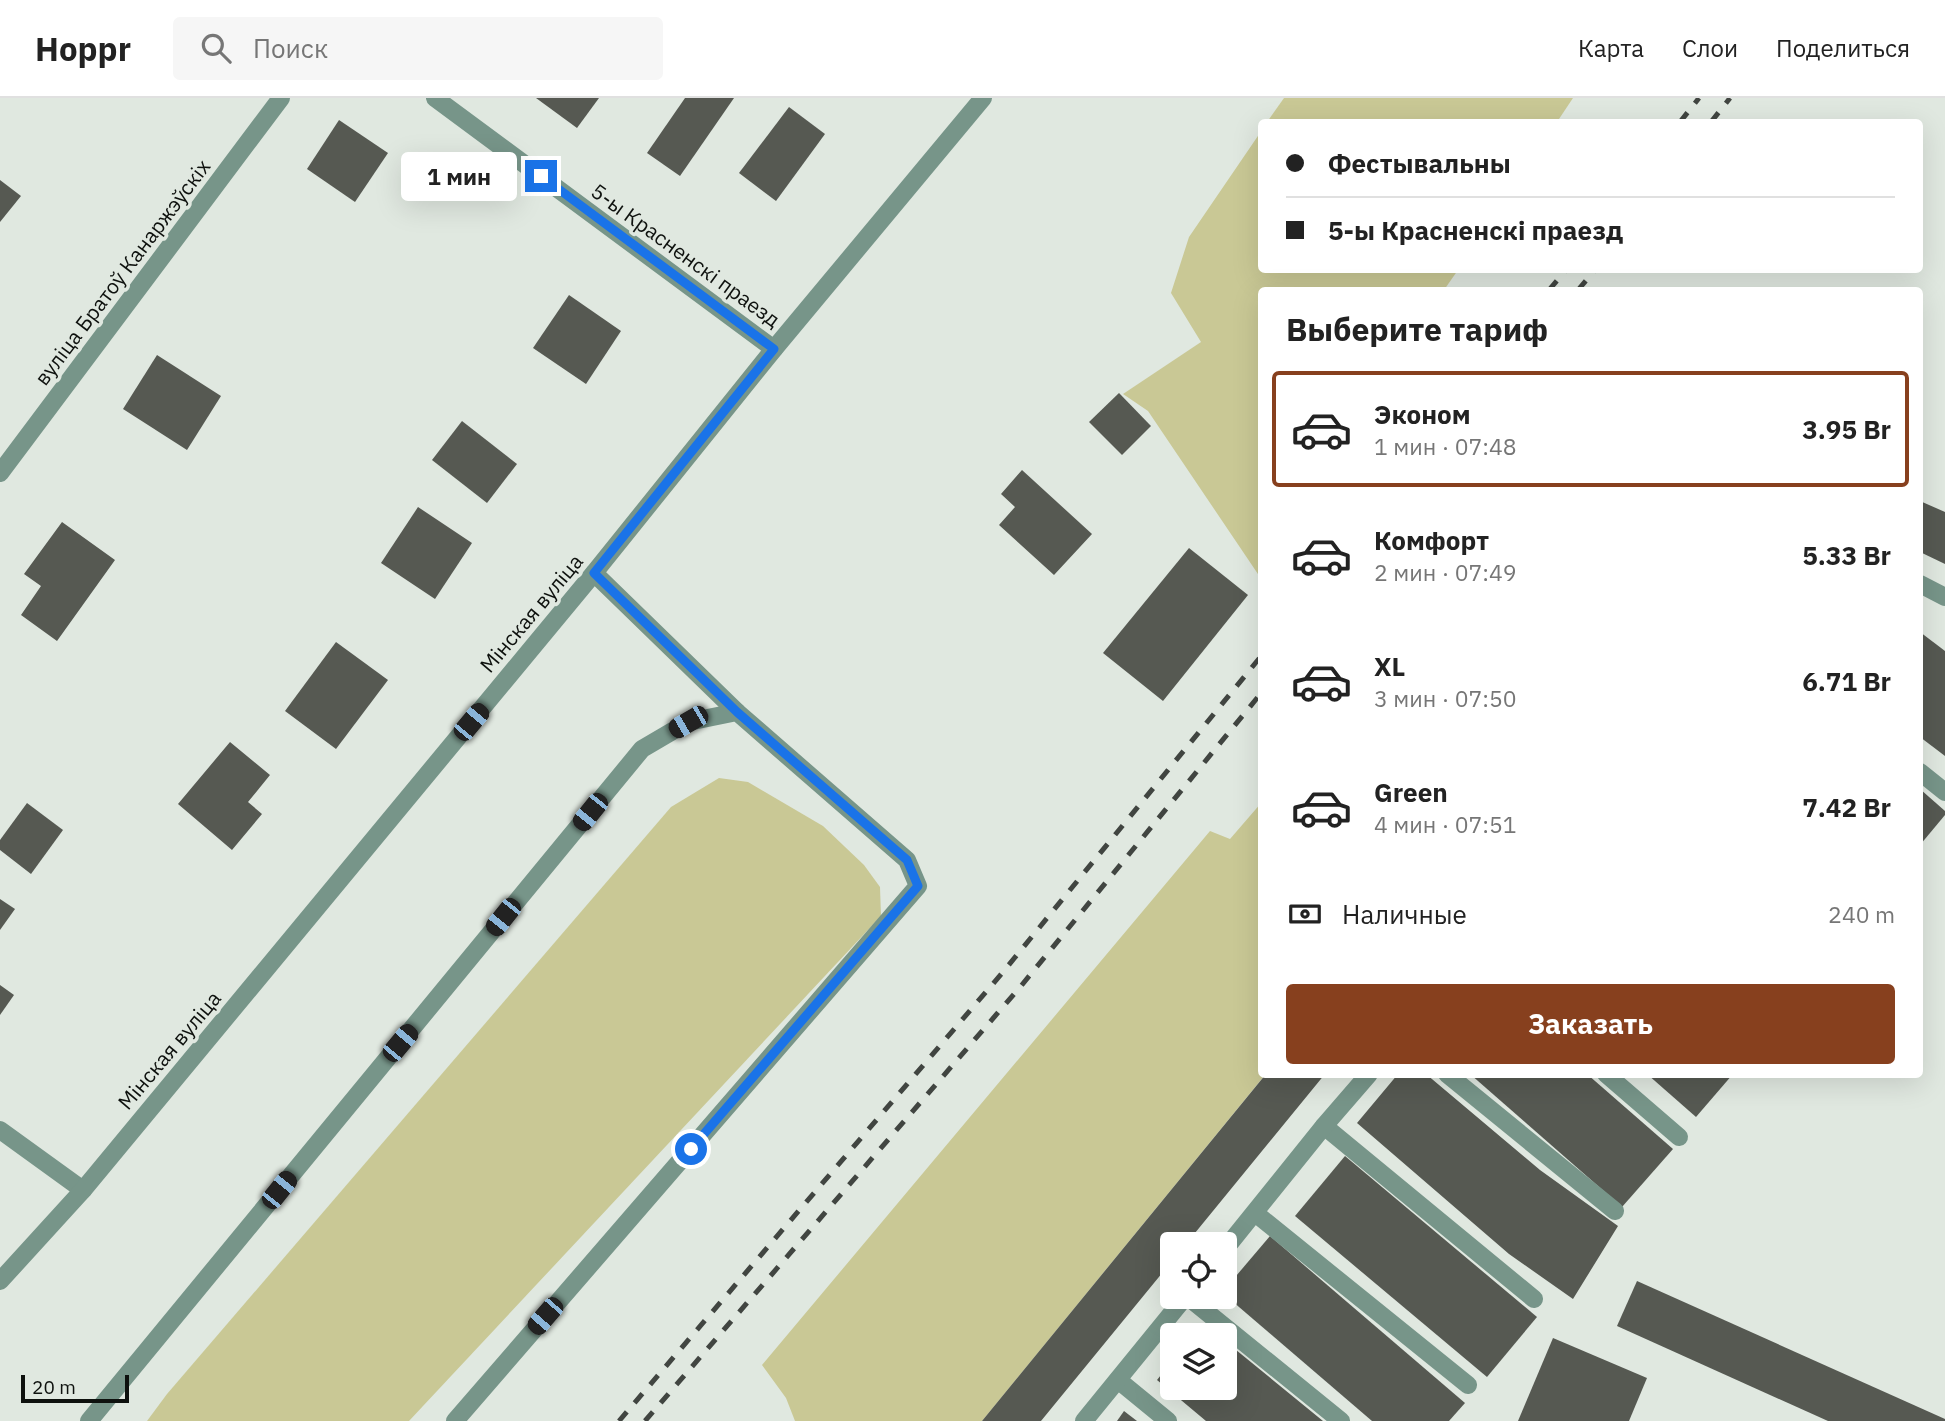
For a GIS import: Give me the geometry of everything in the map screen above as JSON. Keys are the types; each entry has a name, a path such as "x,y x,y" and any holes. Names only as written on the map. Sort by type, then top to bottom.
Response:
{"street":[{"name":"вуліца Братоў Канаржэўскіх","path":"0,473 281,98"},
{"name":"5-ы Красненскі праезд","path":"435,98 774,349"},
{"name":"Мінская вуліца","path":"0,1281 83,1189 594,573 774,349 982,98"},
{"path":"455,1421 918,886 907,860 737,712 594,573"},
{"path":"1923,586 1945,597"},
{"path":"89,1421 642,749 688,722 737,712"},
{"path":"1923,774 1945,792"},
{"path":"1237,1235 1366,1078"},
{"path":"1452,1078 1615,1211"},
{"path":"1611,1078 1679,1137"},
{"path":"1324,1126 1534,1299"},
{"path":"0,1130 83,1189"},
{"path":"1255,1213 1468,1385"},
{"path":"1084,1421 1176,1309"},
{"path":"1201,1309 1341,1421"},
{"path":"1118,1380 1168,1421"}],"shaded area":[{"path":"1284,98 1573,98 1559,119 1269,119"},
{"path":"1258,136 1258,273 1456,273 1446,287 1258,287 1258,574 1148,411 1123,394 1201,342 1171,293 1189,237"},
{"path":"719,778 748,782 823,826 864,865 880,887 881,916 409,1421 147,1421 167,1394 671,807"},
{"path":"1258,807 1258,1078 1263,1078 982,1421 795,1421 786,1398 762,1365 1210,831 1230,839"}],"building":[{"path":"536,98 599,98 577,128"},
{"path":"685,98 734,98 680,176 647,153"},
{"path":"789,107 825,134 776,201 739,173"},
{"path":"339,120 388,153 355,202 307,169"},
{"path":"0,180 21,196 0,222"},
{"path":"569,295 621,331 586,384 533,348"},
{"path":"157,355 221,396 187,450 123,409"},
{"path":"1119,393 1151,426 1122,455 1089,422"},
{"path":"462,421 517,464 487,503 432,460"},
{"path":"1022,470 1092,534 1054,575 999,525 1015,507 1001,494"},
{"path":"1923,502 1945,512 1945,564 1923,553"},
{"path":"418,507 472,543 435,599 381,563"},
{"path":"62,522 115,560 57,641 21,615 41,586 24,574"},
{"path":"1189,548 1248,595 1163,701 1103,653"},
{"path":"1923,634 1945,651 1945,756 1923,739"},
{"path":"336,642 388,680 336,749 285,711"},
{"path":"230,742 270,775 248,802 262,814 232,850 178,804"},
{"path":"1923,792 1945,811 1945,815 1923,841"},
{"path":"27,803 63,830 31,874 0,850 0,840"},
{"path":"0,899 15,909 0,930"},
{"path":"0,985 14,995 0,1015"},
{"path":"1263,1078 1322,1078 1196,1232 1160,1232 1160,1276 1041,1421 982,1421"},
{"path":"1395,1078 1431,1078 1540,1170 1618,1226 1573,1299 1509,1254 1357,1123"},
{"path":"1475,1078 1592,1078 1673,1149 1622,1207"},
{"path":"1652,1078 1730,1078 1696,1117"},
{"path":"1345,1156 1537,1317 1487,1377 1295,1216"},
{"path":"1270,1236 1465,1403 1449,1421 1372,1421 1237,1305 1237,1275"},
{"path":"1637,1281 1945,1421 1828,1421 1617,1326"},
{"path":"1553,1338 1647,1378 1629,1421 1518,1421"},
{"path":"1237,1351 1323,1421 1206,1421 1181,1400 1237,1400"},
{"path":"1124,1411 1137,1421 1117,1421"}],"railway":[{"path":"1682,119 1699,98"},
{"path":"1713,119 1730,98"},
{"path":"1552,287 1563,273"},
{"path":"1581,287 1592,273"},
{"path":"619,1421 1003,972 1258,660"},
{"path":"645,1421 1021,986 1258,697"}],"route":[{"path":"541,176 774,349 594,573 737,712 907,860 918,886 691,1149"}]}
